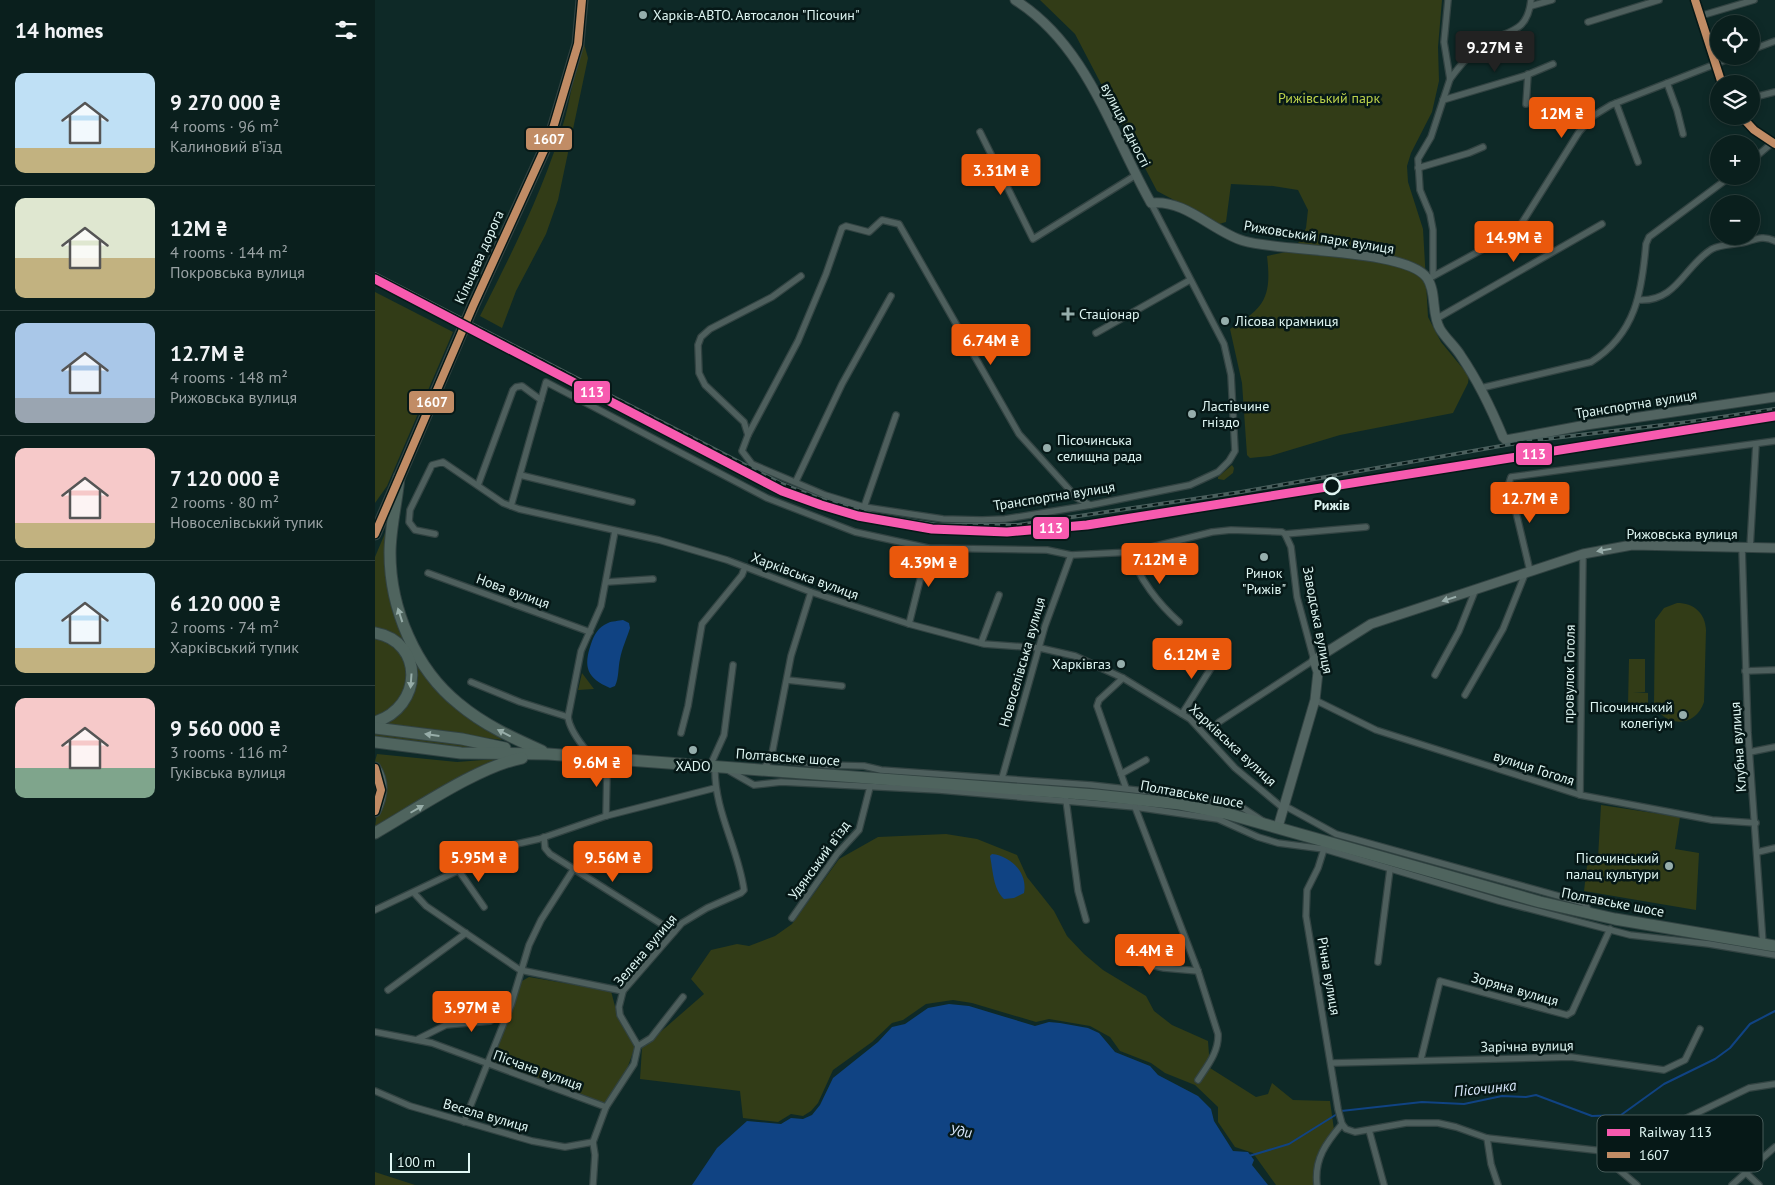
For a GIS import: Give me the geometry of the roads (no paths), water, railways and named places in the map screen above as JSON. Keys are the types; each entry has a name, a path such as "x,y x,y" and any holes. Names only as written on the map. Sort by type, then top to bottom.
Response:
{"highway":[{"name":"Кільцева дорога","path":"560,102 572,38 576,0"},
{"name":"Кільцева дорога","path":"375,534 473,306 551,135 578,44 582,0"},
{"path":"375,516 399,477"},
{"path":"399,477 390,552 392,575 401,617 415,649 439,684 457,703 500,732 548,754"},
{"path":"375,633 388,638 403,651 410,664 412,679 408,694 401,707 393,714 375,722"},
{"path":"375,728 462,739 532,753"},
{"path":"375,742 461,753 532,753"},
{"name":"Полтавське шосе","path":"532,753 1105,796 1180,804 1272,825 1481,887 1592,914 1769,945"},
{"path":"375,833 473,777 506,761 548,754"},
{"path":"375,768 381,784 381,794 375,811"}],"street":[{"name":"вулиця Єдності","path":"1015,0 1048,24 1082,66 1227,355 1231,375 1235,451"},
{"path":"1448,0 1444,42 1450,79"},
{"path":"1552,0 1531,3 1529,15 1521,26 1480,46 1450,79 1431,137 1418,159 1420,190 1430,214 1431,277 1436,319 1440,329 1460,354 1481,388 1591,362 1603,353 1619,335 1639,300 1647,239 1719,185"},
{"path":"1588,22 1659,0"},
{"path":"1695,0 1710,48"},
{"path":"1700,16 1754,0"},
{"path":"1760,47 1775,41"},
{"path":"1443,100 1528,74 1553,64"},
{"path":"1431,277 1509,235 1520,226 1579,132 1593,116 1616,103 1713,65"},
{"path":"1527,104 1528,74"},
{"path":"1667,84 1677,110 1683,134"},
{"path":"1760,96 1775,92"},
{"path":"1616,103 1637,162"},
{"path":"1749,125 1774,144 1760,154"},
{"path":"980,132 1033,239 1136,175"},
{"path":"1418,168 1469,153 1483,146"},
{"name":"Рижовський парк вулиця","path":"1151,203 1169,203 1243,241 1373,257 1416,269 1431,277"},
{"name":"Транспортна вулиця","path":"1091,505 1077,498 1019,434 899,224 881,220 869,232 846,226 842,228 799,341 749,434 742,451 746,459 752,464 796,481 825,495 864,507 943,519 982,520 1005,519 1091,505 1200,482 1222,468 1235,451"},
{"path":"1436,319 1601,224"},
{"path":"1639,300 1665,296 1699,259 1715,248 1760,237 1775,241"},
{"path":"749,434 744,422 705,385 699,373 698,345 701,337 710,328 772,297 801,276"},
{"path":"1096,333 1190,280"},
{"path":"796,481 842,384 891,296"},
{"path":"511,506 546,382 767,498 855,532 928,548 1047,550 1071,555 1132,552 1212,532 1231,530 1282,532 1285,534 1366,527"},
{"path":"478,485 513,390 516,387 522,386 541,400"},
{"name":"Транспортна вулиця","path":"1481,388 1503,437 1512,441 1586,425 1775,397"},
{"path":"864,507 895,415"},
{"path":"1465,695 1503,629 1527,572 1509,483 1511,476 1775,441"},
{"name":"Клубна вулиця","path":"1755,444 1746,548 1745,671 1758,852 1769,945"},
{"name":"Харківська вулиця","path":"435,534 415,530 409,522 410,510 431,466 439,462 448,464 511,506 659,540 745,567 811,592 909,624 981,643 1040,648 1075,656 1123,678 1182,714 1202,732 1235,768 1285,808 1336,834 1583,902 1592,914"},
{"path":"519,475 632,502"},
{"path":"606,816 607,772 590,757 570,726 568,717 581,651 601,606 615,531"},
{"name":"Заводська вулиця","path":"1272,825 1285,808 1315,700 1318,672 1297,597 1291,547 1285,534"},
{"name":"Рижовська вулиця","path":"1219,722 1371,624 1583,554 1632,545 1775,548"},
{"path":"909,624 928,548"},
{"path":"1132,552 1137,567 1157,600 1179,622"},
{"name":"провулок Гоголя","path":"1580,795 1583,554"},
{"name":"Новоселівська вулиця","path":"1002,778 1054,597 1071,555"},
{"path":"681,733 689,706 702,624 742,575 745,567"},
{"name":"Нова вулиця","path":"428,573 590,632"},
{"path":"607,582 653,579"},
{"path":"1435,675 1459,631 1475,590"},
{"path":"762,771 771,759 792,651 811,592"},
{"path":"981,643 999,595"},
{"path":"1182,714 1218,657"},
{"path":"733,664 724,735 716,767 755,786 781,782 870,786 1066,800 1135,807 1218,820 1273,842 1324,850 1499,901 1610,929 1646,937 1709,944 1775,955"},
{"path":"1745,671 1775,670"},
{"path":"1123,678 1097,704 1126,788"},
{"path":"787,680 842,686"},
{"path":"471,682 520,702 568,717"},
{"name":"вулиця Гоголя","path":"1315,700 1375,730 1580,795 1712,820 1756,823"},
{"path":"1750,752 1775,747"},
{"path":"771,759 826,766 864,766 881,770 1126,788 1237,804 1272,825 1273,842"},
{"path":"1121,774 1146,760"},
{"name":"Зелена вулиця","path":"638,1046 620,1015 619,1007 623,991 674,932 690,917 744,890 715,788 716,767"},
{"name":"Удянський в’їзд","path":"792,918 837,854 859,830 870,786"},
{"path":"375,910 512,846 606,816 715,788"},
{"path":"1066,800 1077,891 1087,920"},
{"path":"1135,807 1214,1016 1219,1042 1210,1062 1198,1080"},
{"path":"544,837 547,852 674,932"},
{"path":"1758,852 1775,848"},
{"name":"Річна вулиця","path":"1324,850 1318,868 1308,884 1305,905 1342,1124"},
{"path":"1378,962 1390,869"},
{"path":"464,1122 511,1004 529,945 541,920 573,870"},
{"path":"459,871 484,907"},
{"path":"415,892 426,906 520,970 623,991"},
{"name":"Зоряна вулиця","path":"1421,1059 1440,981 1567,1015 1572,1012 1610,929"},
{"path":"388,990 466,933"},
{"path":"1131,949 1130,958 1133,961 1164,968 1198,971"},
{"path":"593,1185 595,1155 593,1142 606,1107 634,1064 638,1046 651,1038 683,997"},
{"path":"418,1039 446,1024 489,1021 511,1004"},
{"name":"Зарічна вулиця","path":"1331,1063 1421,1059 1571,1057 1664,1070 1685,1060 1700,1030"},
{"name":"Пісчана вулиця","path":"375,1032 418,1039 606,1107"},
{"path":"1693,1115 1749,1088 1775,1084"},
{"name":"Весела вулиця","path":"375,1091 410,1106 532,1141 565,1147 593,1142"},
{"path":"1317,1185 1315,1170 1323,1147 1342,1124 1355,1132 1406,1123 1438,1123 1487,1138 1597,1149"},
{"path":"1369,1130 1384,1185"},
{"path":"1487,1138 1491,1164 1498,1185"},
{"path":"1763,1158 1775,1147"},
{"path":"1622,1172 1637,1185"},
{"path":"1733,1185 1746,1173 1759,1185"}],"water":[{"path":"623,620 629,623 630,628 619,662 615,686 610,688 592,676 587,665 587,659 594,637 599,629 610,622"},
{"path":"992,854 1006,858 1017,867 1021,872 1025,886 1024,893 1014,898 1004,899 1000,895 994,879 990,856"},
{"name":"Уди","path":"949,1004 969,1006 1035,1026 1049,1022 1060,1023 1088,1028 1099,1033 1115,1052 1150,1066 1158,1075 1198,1096 1211,1109 1214,1121 1233,1151 1248,1152 1254,1160 1252,1165 1268,1185 692,1185 717,1148 747,1121 781,1124 791,1118 803,1119 812,1115 820,1105 833,1078 878,1042 892,1027 905,1024 928,1008"}],"waterway":[{"name":"Пісочинка","path":"1621,1115 1664,1084 1715,1059 1730,1048 1750,1024 1775,1011"},
{"name":"Пісочинка","path":"1341,1111 1422,1102 1464,1104 1502,1096 1526,1097 1536,1095 1592,1116 1597,1116"},
{"name":"Пісочинка","path":"1249,1156 1289,1144 1337,1114"}],"railway":[{"path":"375,274 780,483 821,499 879,516 938,525 1018,525 1241,492 1529,441 1688,422 1775,409"}],"rail line":[{"name":"113","path":"375,279 782,491 858,516 932,529 1007,532 1087,525 1775,416"}],"place":[{"name":"Харків-АВТО. Автосалон \"Пісочин\"","path":"643,15"},
{"name":"Стаціонар","path":"1068,314"},
{"name":"Лісова крамниця","path":"1225,321"},
{"name":"Ластівчине гніздо","path":"1192,414"},
{"name":"Пісочинська селищна рада","path":"1047,448"},
{"name":"Рижів","path":"1332,486"},
{"name":"Ринок \"Рижів\"","path":"1264,557"},
{"name":"Харківгаз","path":"1121,664"},
{"name":"Пісочинський колегіум","path":"1683,715"},
{"name":"XADO","path":"693,750"},
{"name":"Пісочинський палац культури","path":"1669,866"}],"park label":[{"name":"Рижівський парк","path":"1329,98"}]}
